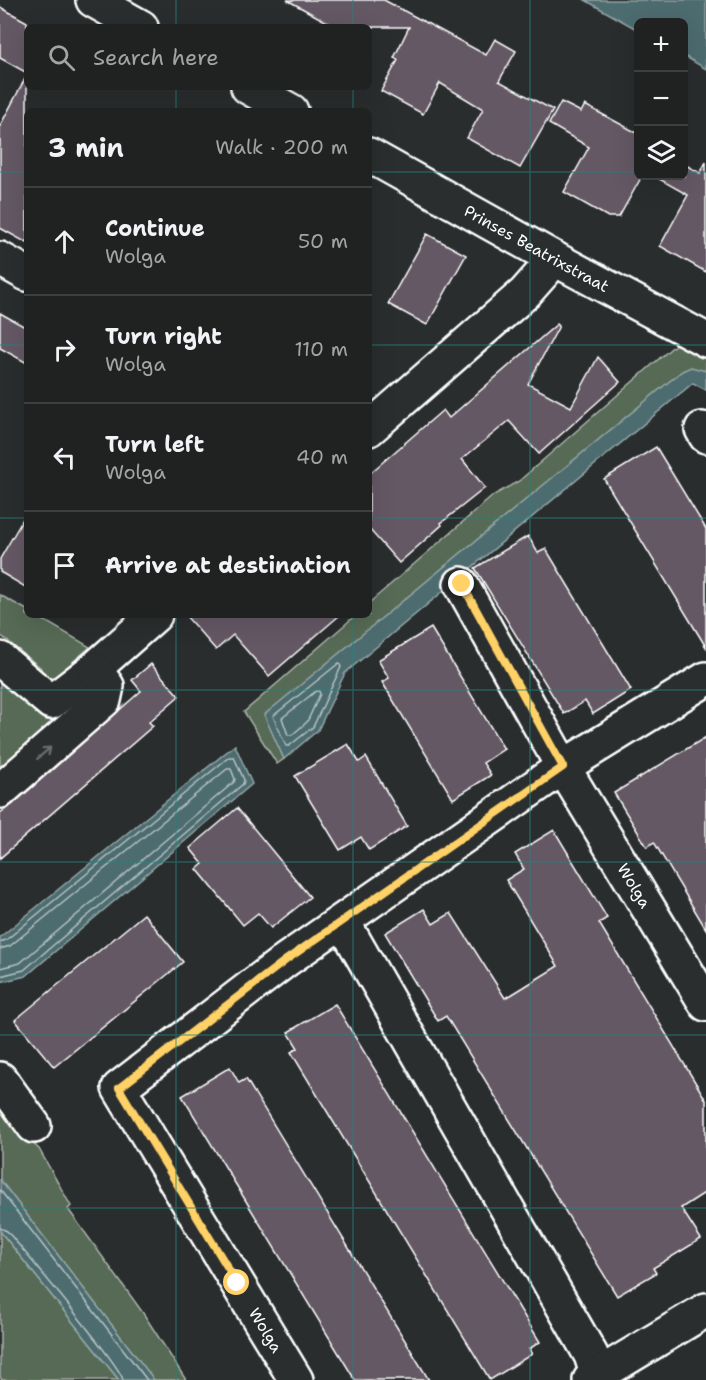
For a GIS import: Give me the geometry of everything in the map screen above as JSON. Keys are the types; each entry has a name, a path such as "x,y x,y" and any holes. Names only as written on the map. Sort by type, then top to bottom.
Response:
{"street":[{"path":"93,0 136,24"},
{"path":"253,90 286,108"},
{"name":"Prinses Beatrixstraat","path":"372,157 706,340"},
{"path":"0,259 24,272"},
{"path":"372,426 525,292 555,259"},
{"name":"Wolga","path":"462,584 563,767 706,1004"},
{"path":"0,659 51,702 94,669 152,618"},
{"path":"0,791 104,700 107,686 94,669"},
{"name":"Wolga","path":"296,1380 119,1088 286,960 563,767 706,679"},
{"path":"343,922 591,1355 595,1379 706,1311"},
{"path":"0,1079 34,1126"}],"green space":[{"path":"685,342 706,354 706,371 703,370 265,715 284,759 277,764 244,712 353,618 372,618 372,600 494,495 519,481 676,344"},
{"path":"0,595 24,608 24,618 40,618 90,647 47,684 42,681 41,668 0,635"},
{"path":"0,676 90,688 0,782"},
{"path":"0,1101 29,1140 39,1149 71,1206 68,1209 143,1313 186,1380 154,1380 0,1180"},
{"path":"0,1231 119,1380 2,1380 0,1377"}],"water":[{"path":"585,0 706,0 706,69 688,58 688,18 634,18 634,28"},
{"path":"691,367 706,371 706,390 693,383 345,673 318,730 284,759 264,715 682,371"},
{"path":"235,745 252,784 26,976 0,982 0,937"},
{"path":"0,1180 154,1380 119,1380 0,1231"}],"building":[{"path":"287,0 384,0 486,55 495,39 516,51 499,81 553,110 520,168 467,138 483,109 440,83 423,114 381,91 398,60 394,58 409,27 331,24"},
{"path":"0,7 27,22 24,24 24,71 0,58"},
{"path":"24,81 24,90 27,90 27,108 24,108 24,241 0,228 0,126"},
{"path":"561,102 581,112 585,105 634,131 634,180 640,180 619,217 608,217 564,192 589,147 549,124"},
{"path":"706,162 706,272 660,246 688,195 661,180 688,180 688,166 700,173"},
{"path":"427,234 466,255 427,325 388,304"},
{"path":"0,313 24,326 24,361 0,348"},
{"path":"557,324 559,326 528,384 571,407 598,357 620,382 539,454 509,421 462,459 485,488 441,523 442,525 399,563 372,532 372,471 443,410 449,418"},
{"path":"656,447 706,529 706,647 604,479"},
{"path":"24,517 24,586 0,572 0,559"},
{"path":"528,536 538,553 546,549 631,690 593,714 585,701 564,714 475,568"},
{"path":"188,618 337,618 269,676 233,635 216,650"},
{"path":"431,628 504,749 483,763 491,775 453,799 382,682 389,678 378,660"},
{"path":"151,664 179,696 149,722 153,726 0,858 0,813 12,805 141,691 132,680"},
{"path":"706,737 706,929 654,842 647,847 614,793"},
{"path":"348,744 359,762 366,757 407,826 369,850 361,837 340,850 295,776"},
{"path":"237,808 310,897 271,928 258,913 243,925 197,869 203,864 190,848"},
{"path":"554,830 607,918 599,923 706,1100 706,1192 681,1208 701,1239 653,1268 656,1273 617,1296 446,1016 438,1021 385,933 424,909 433,924 451,913 505,998 511,995 558,966 506,880 524,869 515,854"},
{"path":"144,914 183,962 54,1067 15,1020"},
{"path":"335,1004 540,1342 529,1349 532,1354 490,1380 291,1052 298,1048 288,1032"},
{"path":"230,1067 239,1083 246,1079 429,1380 355,1380 182,1096"}],"route":[{"path":"237,1283 119,1088 286,960 563,767 462,584"}]}
